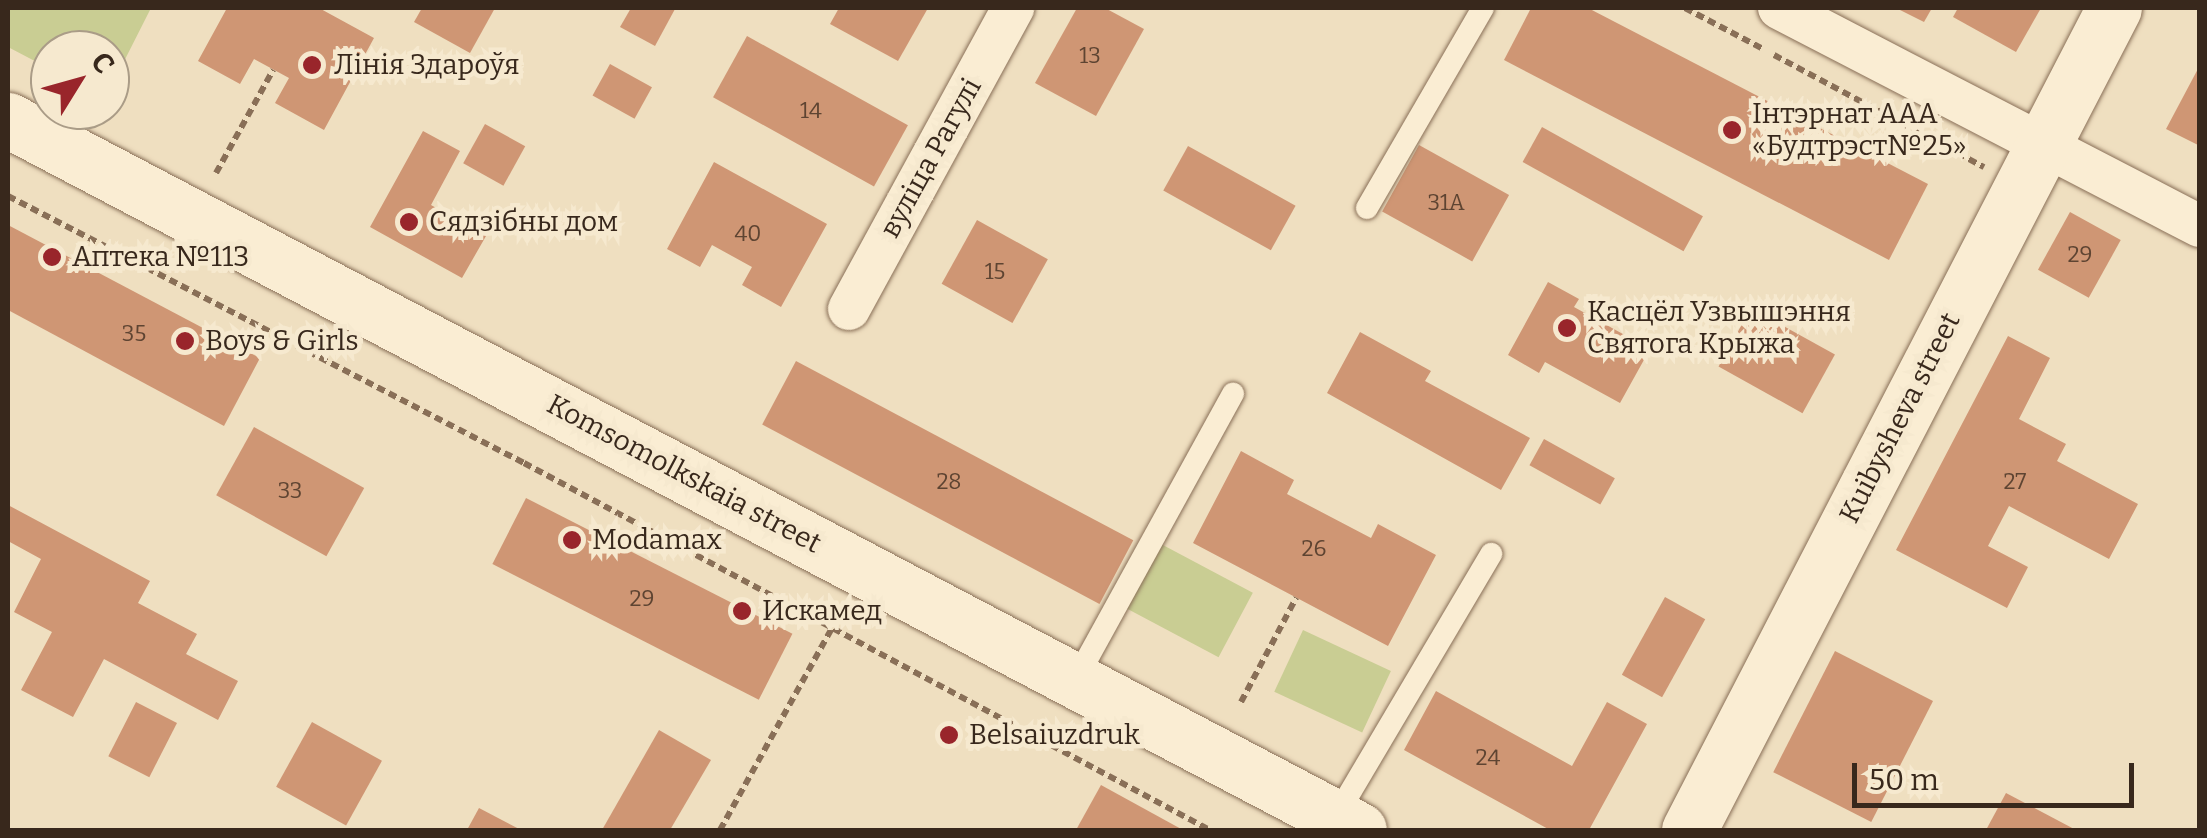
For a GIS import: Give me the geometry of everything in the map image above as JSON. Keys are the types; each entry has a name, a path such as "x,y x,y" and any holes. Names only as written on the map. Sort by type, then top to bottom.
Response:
{"main road":[{"name":"Kuibysheva street","path":"1689,830 2041,142 2114,8"},
{"name":"Komsomolkskaia street","path":"8,120 1347,824"}],"street":[{"name":"вуліца Рагулі","path":"849,308 1013,8"},
{"path":"1780,8 2200,226"}],"lane":[{"path":"1367,208 1483,8"},
{"path":"1075,680 1233,394"},
{"path":"1347,824 1491,554"}],"path":[{"path":"1686,8 1990,170"},
{"path":"216,173 273,70"},
{"path":"8,196 1210,830"},
{"path":"1241,702 1296,598"},
{"path":"720,830 831,630"}],"green space":[{"path":"8,8 151,8 130,49 130,30 30,30 30,59 8,47"},
{"path":"1161,544 1253,593 1219,657 1127,608"},
{"path":"1303,630 1391,671 1362,733 1274,692"}],"building":[{"name":"Лінія Здароўя","path":"227,8 319,8 374,38 324,130 275,103 289,78 254,59 240,84 198,61"},
{"path":"422,8 495,8 470,53 414,22"},
{"path":"631,8 675,9 655,46 620,27"},
{"path":"839,8 928,8 898,61 830,24"},
{"path":"1077,8 1105,8 1144,29 1096,116 1035,83"},
{"name":"Інтэрнат ААА «Будтрэст№25»","path":"1531,8 1588,8 1928,184 1889,260 1504,60"},
{"path":"1896,8 1932,8 1924,22"},
{"path":"1958,8 2041,8 2016,52 1953,17"},
{"path":"747,36 908,125 874,186 713,97"},
{"path":"610,64 652,87 635,119 593,95"},
{"path":"2200,65 2200,146 2166,129"},
{"path":"485,124 525,146 503,186 463,163"},
{"path":"1542,127 1703,216 1684,251 1523,162"},
{"path":"423,131 460,151 431,205 486,236 462,278 370,227"},
{"path":"1419,145 1509,195 1472,261 1382,211"},
{"path":"1188,146 1296,206 1271,250 1163,191"},
{"path":"714,162 827,224 781,307 742,285 752,267 712,245 700,267 667,249"},
{"path":"2070,212 2121,240 2089,298 2038,270"},
{"path":"977,220 1048,259 1012,323 942,284"},
{"path":"8,225 260,358 224,426 8,310"},
{"name":"Касцёл Узвышэння Святога Крыжа","path":"1548,282 1579,299 1574,307 1650,349 1620,403 1545,362 1539,373 1508,355"},
{"path":"1751,308 1835,355 1802,413 1719,367"},
{"path":"1360,332 1431,371 1425,381 1530,438 1501,490 1327,393"},
{"path":"2008,336 2050,358 2019,419 2066,444 2057,461 2138,504 2109,559 2009,506 1988,546 2028,567 2007,608 1896,550"},
{"path":"796,361 1133,540 1099,604 762,425"},
{"path":"254,427 364,488 326,556 216,495"},
{"path":"1544,439 1615,478 1600,505 1529,465"},
{"path":"1241,451 1294,480 1287,494 1371,538 1378,524 1436,555 1388,646 1193,543"},
{"path":"526,498 792,634 759,700 492,564"},
{"path":"8,505 150,581 138,603 197,634 186,654 238,681 218,720 104,659 73,717 21,690 52,632 14,612 41,559 8,541"},
{"path":"1665,597 1705,619 1662,697 1622,675"},
{"path":"1835,651 1933,701 1871,822 1773,772"},
{"path":"1436,691 1572,766 1607,702 1647,724 1589,830 1550,830 1404,750"},
{"path":"136,702 177,723 149,777 108,756"},
{"path":"312,722 382,761 346,826 276,787"},
{"path":"659,730 711,760 670,830 602,830"},
{"path":"1101,785 1183,830 1076,830"},
{"path":"2006,793 2076,830 1986,830"},
{"path":"479,808 521,830 467,830"}],"place":[{"name":"Лінія Здароўя","path":"312,65"},
{"name":"Інтэрнат ААА «Будтрэст№25»","path":"1732,130"},
{"name":"Сядзібны дом","path":"409,222"},
{"name":"Аптека №113","path":"52,257"},
{"name":"Касцёл Узвышэння Святога Крыжа","path":"1567,328"},
{"name":"Boys & Girls","path":"185,341"},
{"name":"Modamax","path":"572,540"},
{"name":"Искамед","path":"742,611"},
{"name":"Belsaiuzdruk","path":"949,735"}]}
